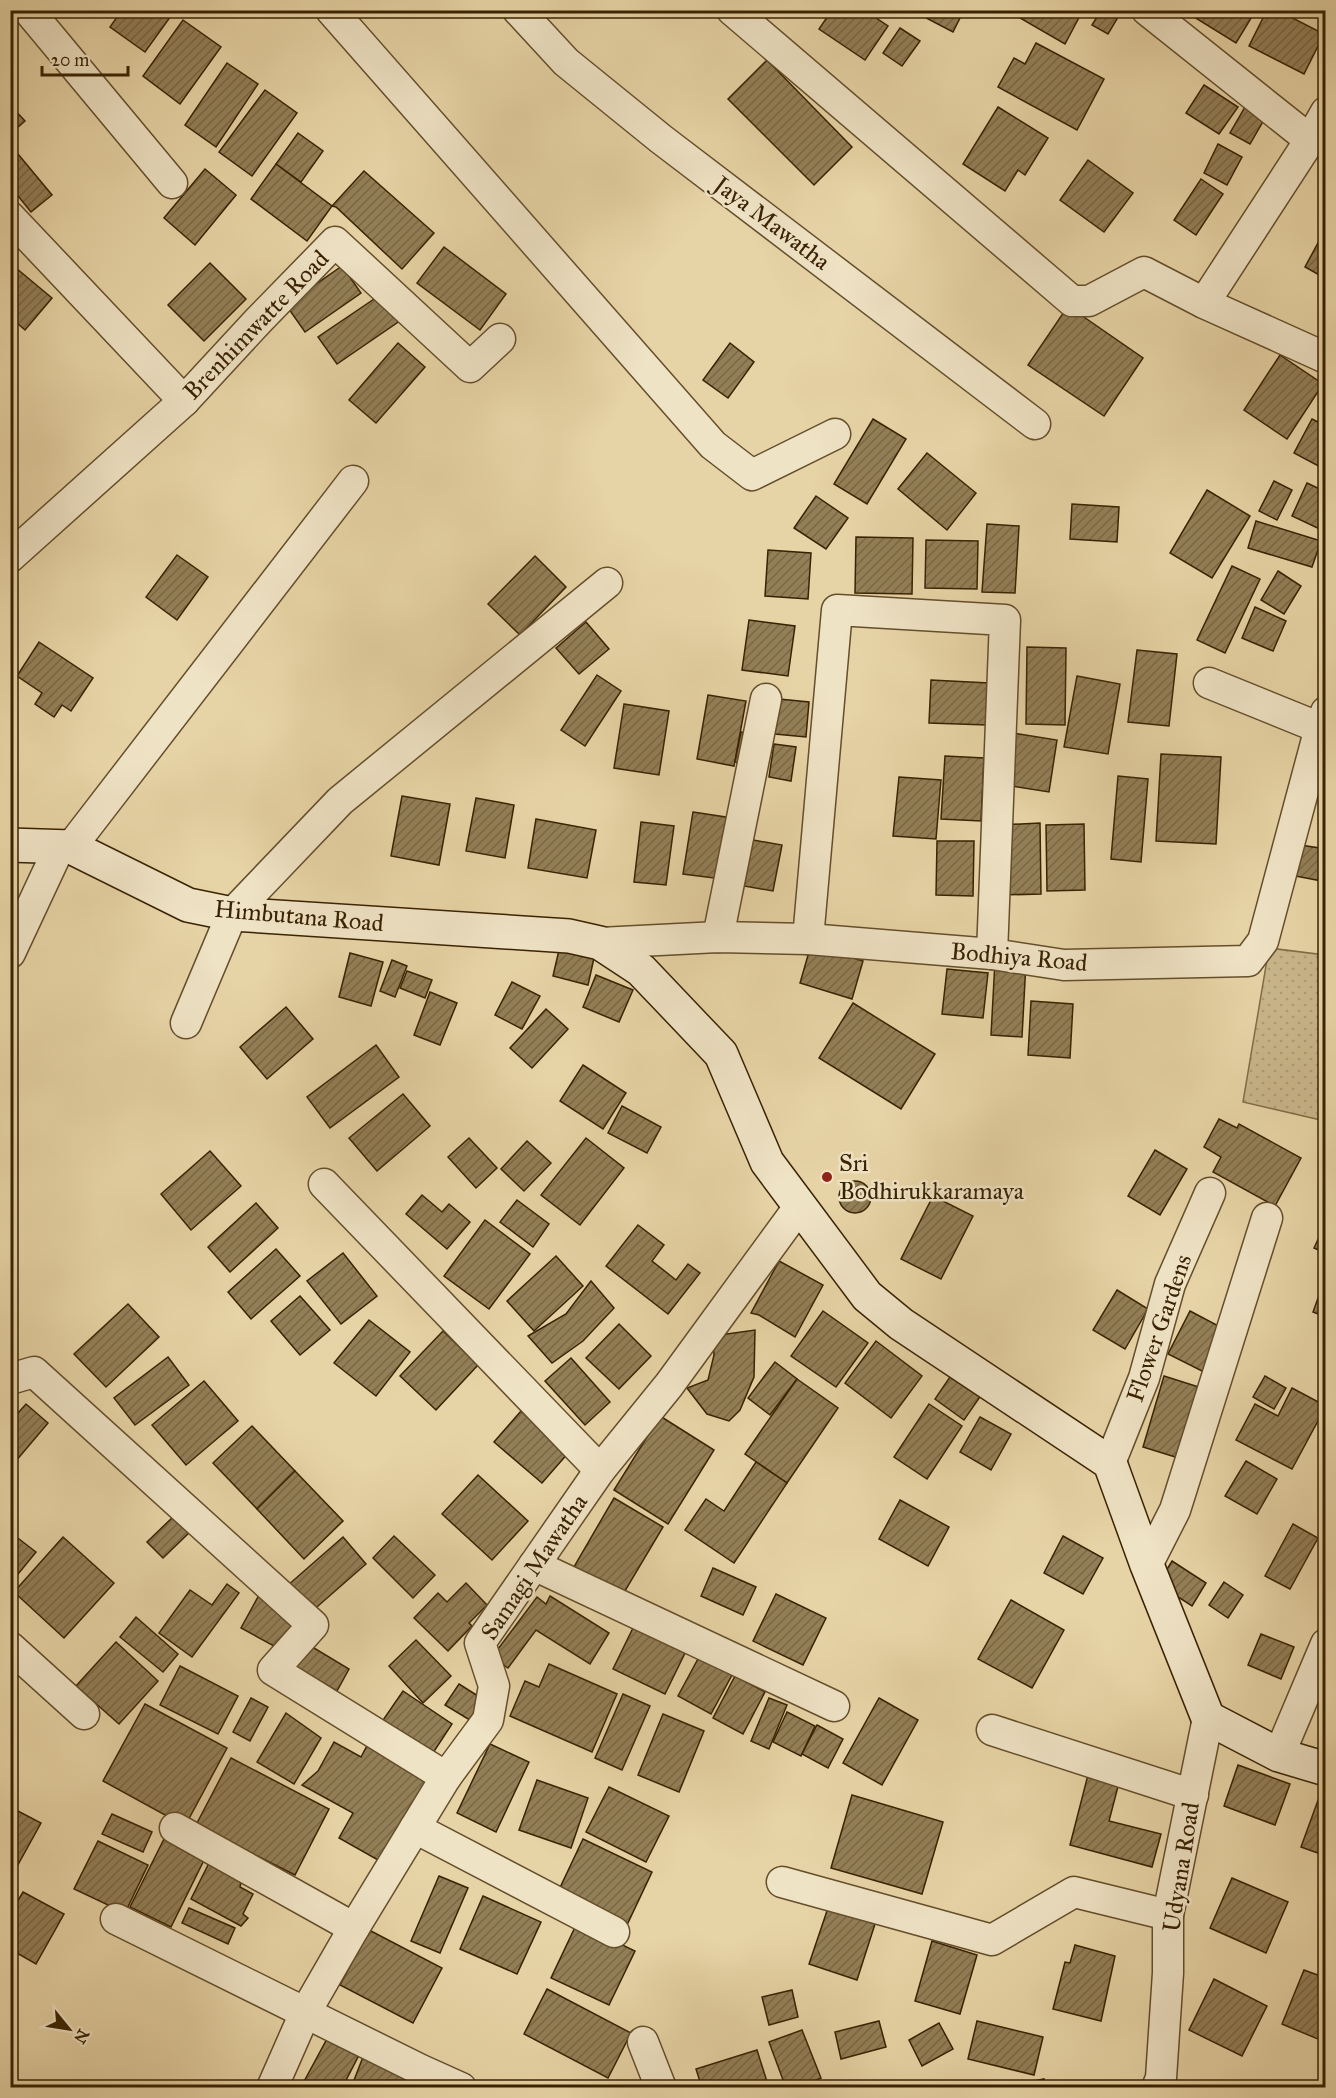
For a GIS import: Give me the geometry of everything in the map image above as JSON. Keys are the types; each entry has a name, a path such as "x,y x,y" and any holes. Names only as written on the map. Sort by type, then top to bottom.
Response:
{"street":[{"path":"28,10 172,183"},
{"path":"331,10 713,445 752,475 835,434"},
{"name":"Jaya Mawatha","path":"518,10 566,62 661,139 1035,424"},
{"path":"732,10 1072,301 1089,301 1144,272 1204,303 1326,358"},
{"path":"1146,10 1310,140"},
{"path":"1204,303 1326,112"},
{"path":"10,217 184,401"},
{"name":"Brenhimwatte Road","path":"10,556 184,401 335,242 470,367 500,339"},
{"path":"10,953 66,846 353,481"},
{"path":"186,1023 232,914 340,801 607,583"},
{"path":"808,939 837,610 1005,620 992,954"},
{"path":"1209,683 1323,720"},
{"path":"718,937 766,699"},
{"name":"Bodhiya Road","path":"600,943 718,937 808,939 992,954 1064,965 1248,961 1263,941 1323,720"},
{"name":"Himbutana Road","path":"10,845 66,846 188,904 232,914 569,936 600,943"},
{"path":"600,943 641,970 721,1054 766,1162 867,1296 901,1324 1110,1463 1147,1565 1208,1718 1279,1755 1326,1769"},
{"path":"324,1184 600,1470"},
{"name":"Flower Gardens","path":"1110,1463 1144,1378 1170,1284 1210,1193"},
{"name":"Samagi Mawatha","path":"272,2088 305,2013 354,1928 446,1777 488,1720 494,1686 480,1643 600,1470 669,1385 799,1207"},
{"path":"1147,1565 1175,1510 1267,1218"},
{"path":"10,1379 34,1372 313,1625 273,1671 446,1777"},
{"path":"534,1565 834,1706"},
{"path":"1279,1755 1326,1644"},
{"path":"10,1647 84,1714"},
{"name":"Udyana Road","path":"1157,2088 1161,2078 1167,1996 1168,1915 1208,1718"},
{"path":"992,1730 1193,1795"},
{"path":"175,1828 354,1928"},
{"path":"415,1828 614,1932"},
{"path":"782,1882 992,1940 1074,1892 1168,1915"},
{"path":"116,1919 461,2088"},
{"path":"643,2042 660,2088"}],"shaded area":[{"path":"1269,948 1325,955 1325,1121 1243,1102"}],"building":[{"path":"122,10 170,10 173,13 145,52 110,27"},
{"path":"832,10 864,10 888,26 865,60 819,29"},
{"path":"911,10 964,10 953,32"},
{"path":"1018,10 1083,10 1065,44 1015,15"},
{"path":"1101,10 1115,10 1120,14 1108,34 1092,25"},
{"path":"1198,10 1256,10 1236,43 1194,17"},
{"path":"1267,10 1277,10 1324,34 1304,74 1249,46"},
{"path":"183,20 221,47 180,104 143,76"},
{"path":"900,28 920,41 902,66 883,53"},
{"path":"1036,43 1104,79 1077,130 998,87 1014,58 1025,64"},
{"path":"767,60 852,147 814,185 728,99"},
{"path":"227,63 258,84 216,147 185,125"},
{"path":"1204,85 1238,107 1219,134 1186,113"},
{"path":"265,90 297,113 252,176 219,152"},
{"path":"10,105 25,121 10,134"},
{"path":"998,107 1048,138 1025,175 1018,170 1005,191 963,164"},
{"path":"1245,107 1265,118 1250,144 1230,133"},
{"path":"298,133 323,151 301,182 276,164"},
{"path":"1218,144 1242,157 1227,185 1204,173"},
{"path":"13,148 52,195 31,212 10,186 10,150"},
{"path":"1088,160 1133,193 1104,232 1060,200"},
{"path":"276,164 332,206 307,241 251,199"},
{"path":"205,169 236,195 195,245 164,218"},
{"path":"364,171 434,233 402,269 336,207 332,206"},
{"path":"1201,179 1223,194 1196,235 1174,220"},
{"path":"1326,228 1326,267 1321,276 1305,267"},
{"path":"444,247 506,294 480,330 417,283"},
{"path":"10,263 52,298 25,330 10,317"},
{"path":"210,263 246,299 204,341 168,305"},
{"path":"342,266 361,293 305,332 286,305"},
{"path":"386,291 404,318 337,364 318,337"},
{"path":"1068,306 1143,358 1104,416 1028,365"},
{"path":"398,343 425,367 376,423 349,400"},
{"path":"730,343 754,362 728,398 703,380"},
{"path":"1280,355 1323,384 1287,439 1244,410"},
{"path":"873,419 906,439 867,504 834,484"},
{"path":"1312,419 1326,426 1326,470 1294,453"},
{"path":"927,453 976,493 947,530 898,489"},
{"path":"1274,481 1292,490 1277,520 1259,511"},
{"path":"1307,483 1326,492 1326,532 1292,516"},
{"path":"1207,490 1250,516 1212,578 1170,553"},
{"path":"816,496 848,518 826,549 794,528"},
{"path":"1072,504 1119,507 1117,542 1070,539"},
{"path":"1256,521 1321,541 1312,567 1248,548"},
{"path":"987,524 1019,526 1015,593 982,592"},
{"path":"856,537 913,538 912,594 855,593"},
{"path":"926,540 978,541 977,589 925,588"},
{"path":"768,550 811,553 808,599 765,596"},
{"path":"177,555 208,577 177,620 146,597"},
{"path":"535,556 566,587 520,635 488,604"},
{"path":"1232,566 1260,579 1225,653 1197,640"},
{"path":"1278,571 1301,586 1284,614 1261,600"},
{"path":"1255,607 1286,621 1273,651 1242,638"},
{"path":"749,620 795,626 788,676 742,670"},
{"path":"586,622 609,649 579,674 556,648"},
{"path":"39,642 93,678 71,711 62,705 54,717 35,704 42,693 17,676"},
{"path":"1027,647 1066,648 1065,725 1026,724"},
{"path":"1137,650 1177,654 1169,726 1128,722"},
{"path":"597,675 621,691 585,746 561,730"},
{"path":"1077,676 1120,684 1108,754 1064,747"},
{"path":"931,680 989,683 987,725 929,723"},
{"path":"708,695 746,701 734,766 697,759"},
{"path":"779,699 809,702 806,737 775,734"},
{"path":"624,704 669,711 659,775 614,768"},
{"path":"741,732 756,735 750,765 735,762"},
{"path":"1013,733 1057,740 1049,792 1005,785"},
{"path":"774,744 796,747 791,781 769,777"},
{"path":"1161,754 1221,757 1216,844 1156,841"},
{"path":"945,756 984,758 981,821 941,819"},
{"path":"1118,776 1148,779 1141,862 1111,859"},
{"path":"899,777 941,780 936,839 893,836"},
{"path":"402,796 450,804 439,865 391,856"},
{"path":"476,798 514,805 505,858 466,851"},
{"path":"693,812 732,818 722,879 683,874"},
{"path":"536,819 596,830 587,878 528,868"},
{"path":"641,822 674,826 666,885 634,882"},
{"path":"1040,823 1041,894 1001,895 1000,825"},
{"path":"1084,824 1085,890 1047,891 1046,825"},
{"path":"753,840 782,845 773,891 744,886"},
{"path":"937,841 974,841 973,896 936,895"},
{"path":"1300,845 1326,849 1322,881 1295,876"},
{"path":"811,945 863,961 852,999 800,983"},
{"path":"559,950 594,958 588,985 553,976"},
{"path":"350,953 383,962 371,1006 339,997"},
{"path":"392,960 407,966 395,997 380,991"},
{"path":"995,961 1026,962 1022,1037 991,1035"},
{"path":"947,969 988,973 983,1018 942,1014"},
{"path":"407,971 432,980 425,998 400,988"},
{"path":"596,975 633,990 619,1022 583,1007"},
{"path":"512,982 540,996 522,1029 495,1015"},
{"path":"430,992 457,1003 440,1045 414,1035"},
{"path":"1031,1001 1073,1004 1070,1058 1028,1055"},
{"path":"853,1003 935,1054 901,1109 819,1058"},
{"path":"286,1007 313,1039 267,1079 240,1047"},
{"path":"546,1009 568,1029 532,1068 510,1048"},
{"path":"376,1045 399,1077 330,1128 307,1097"},
{"path":"583,1065 626,1093 603,1129 560,1101"},
{"path":"403,1094 430,1126 377,1171 349,1138"},
{"path":"622,1106 661,1127 647,1153 608,1133"},
{"path":"1219,1119 1237,1128 1239,1124 1301,1158 1275,1206 1213,1172 1221,1157 1204,1147"},
{"path":"469,1138 497,1168 476,1188 448,1157"},
{"path":"586,1138 624,1168 580,1225 541,1195"},
{"path":"527,1141 551,1163 524,1191 501,1169"},
{"path":"1155,1150 1187,1169 1160,1215 1128,1196"},
{"path":"210,1151 241,1186 191,1230 161,1194"},
{"path":"855,1181 866,1186 871,1197 866,1208 855,1213 844,1208 839,1197 844,1186"},
{"path":"422,1195 442,1212 449,1204 470,1222 447,1249 406,1214"},
{"path":"933,1196 973,1216 941,1279 901,1259"},
{"path":"517,1200 549,1224 533,1247 500,1222"},
{"path":"256,1203 278,1228 230,1272 208,1247"},
{"path":"485,1220 530,1254 489,1309 444,1276"},
{"path":"1326,1222 1326,1253 1314,1248"},
{"path":"638,1225 664,1245 652,1261 676,1280 688,1264 700,1273 668,1314 606,1266"},
{"path":"276,1249 300,1276 251,1319 228,1292"},
{"path":"343,1253 377,1296 341,1324 307,1281"},
{"path":"556,1256 583,1286 534,1331 507,1301"},
{"path":"779,1261 823,1285 795,1337 759,1315 751,1313"},
{"path":"1326,1276 1326,1317 1313,1312"},
{"path":"591,1281 614,1308 583,1341 552,1363 528,1336 566,1314"},
{"path":"1117,1290 1148,1309 1125,1349 1093,1330"},
{"path":"300,1296 330,1330 300,1355 271,1321"},
{"path":"128,1304 159,1337 106,1387 74,1354"},
{"path":"823,1311 868,1343 836,1387 791,1356"},
{"path":"1190,1311 1228,1331 1206,1373 1168,1354"},
{"path":"369,1320 410,1352 376,1396 334,1363"},
{"path":"619,1324 651,1356 619,1389 586,1358"},
{"path":"755,1330 754,1377 740,1410 729,1421 707,1414 687,1388 708,1380 714,1355 713,1336"},
{"path":"443,1331 478,1365 436,1410 400,1376"},
{"path":"876,1341 922,1376 891,1418 845,1383"},
{"path":"168,1357 189,1385 135,1425 114,1398"},
{"path":"571,1358 610,1402 585,1425 545,1381"},
{"path":"775,1362 797,1379 770,1415 748,1398"},
{"path":"954,1371 984,1391 964,1420 935,1399"},
{"path":"1164,1376 1205,1389 1185,1460 1143,1447"},
{"path":"1265,1376 1286,1388 1274,1409 1253,1397"},
{"path":"797,1379 838,1408 787,1483 745,1454"},
{"path":"204,1381 238,1421 186,1465 152,1425"},
{"path":"1292,1388 1326,1406 1292,1469 1236,1440 1255,1404 1278,1416"},
{"path":"26,1404 48,1423 10,1468 10,1422"},
{"path":"929,1404 962,1426 927,1479 894,1457"},
{"path":"521,1411 569,1452 542,1483 494,1442"},
{"path":"660,1416 714,1450 668,1524 614,1490"},
{"path":"980,1417 1011,1434 991,1470 960,1452"},
{"path":"252,1426 295,1471 257,1509 213,1463"},
{"path":"1246,1461 1277,1479 1257,1514 1225,1496"},
{"path":"756,1462 787,1483 734,1563 685,1530 706,1499 724,1511"},
{"path":"295,1471 343,1521 304,1559 257,1509"},
{"path":"478,1475 528,1521 492,1560 442,1514"},
{"path":"614,1498 663,1527 619,1601 571,1572"},
{"path":"900,1500 949,1527 928,1566 879,1539"},
{"path":"175,1515 191,1531 163,1558 147,1542"},
{"path":"1293,1524 1318,1538 1290,1589 1265,1576"},
{"path":"10,1532 36,1552 10,1584"},
{"path":"394,1536 435,1575 413,1598 373,1558"},
{"path":"1063,1536 1103,1558 1083,1594 1044,1573"},
{"path":"63,1537 114,1583 64,1638 14,1592"},
{"path":"343,1537 366,1564 310,1613 287,1586"},
{"path":"1172,1561 1206,1583 1192,1606 1158,1584"},
{"path":"713,1568 756,1587 743,1615 701,1596"},
{"path":"1224,1582 1243,1595 1228,1618 1209,1605"},
{"path":"466,1583 487,1605 469,1623 472,1626 448,1651 414,1618 438,1593 447,1602"},
{"path":"227,1584 239,1593 192,1657 159,1633 190,1590 212,1605"},
{"path":"776,1594 826,1618 803,1665 753,1641"},
{"path":"259,1595 301,1618 283,1651 241,1628"},
{"path":"550,1596 609,1633 590,1664 536,1630 508,1668 492,1657 537,1597 546,1604"},
{"path":"1011,1600 1064,1630 1032,1688 978,1659"},
{"path":"136,1617 178,1654 163,1672 120,1637"},
{"path":"633,1628 685,1653 665,1694 613,1669"},
{"path":"1261,1634 1294,1647 1281,1679 1248,1665"},
{"path":"416,1640 451,1676 423,1703 389,1666"},
{"path":"116,1642 158,1681 119,1724 76,1686"},
{"path":"309,1645 349,1669 337,1691 296,1667"},
{"path":"699,1657 732,1675 711,1714 678,1696"},
{"path":"549,1664 617,1694 592,1752 510,1716 525,1681 539,1687"},
{"path":"180,1666 238,1696 218,1734 160,1705"},
{"path":"735,1676 765,1692 743,1734 713,1718"},
{"path":"459,1684 486,1701 473,1722 445,1705"},
{"path":"403,1691 452,1724 429,1759 379,1726"},
{"path":"623,1694 650,1706 622,1770 595,1758"},
{"path":"251,1698 268,1707 250,1741 233,1732"},
{"path":"769,1698 787,1705 769,1749 751,1741"},
{"path":"879,1698 918,1720 882,1785 843,1763"},
{"path":"145,1704 227,1748 185,1826 103,1781"},
{"path":"787,1712 815,1726 801,1756 773,1742"},
{"path":"286,1713 321,1738 294,1784 257,1762"},
{"path":"663,1714 704,1731 679,1792 638,1775"},
{"path":"817,1725 843,1739 828,1768 802,1754"},
{"path":"370,1740 435,1776 385,1864 339,1838 353,1813 302,1785 318,1771 334,1742 361,1757"},
{"path":"490,1744 529,1762 496,1832 457,1813"},
{"path":"231,1758 329,1809 295,1875 196,1825"},
{"path":"1238,1765 1290,1784 1275,1825 1224,1806"},
{"path":"1090,1767 1121,1775 1109,1821 1161,1834 1152,1867 1070,1845"},
{"path":"537,1780 588,1798 571,1848 519,1830"},
{"path":"609,1787 669,1816 646,1862 586,1832"},
{"path":"1321,1792 1326,1793 1326,1856 1301,1847"},
{"path":"852,1795 943,1822 922,1894 831,1868"},
{"path":"16,1810 41,1823 10,1879 10,1819"},
{"path":"112,1814 152,1832 143,1852 102,1834"},
{"path":"165,1837 206,1856 171,1927 130,1907"},
{"path":"583,1839 652,1872 626,1927 557,1894"},
{"path":"98,1841 148,1865 125,1913 74,1889"},
{"path":"210,1861 242,1878 240,1887 253,1894 243,1914 248,1918 241,1926 191,1899"},
{"path":"439,1876 468,1888 440,1953 411,1941"},
{"path":"1232,1878 1288,1902 1266,1953 1210,1928"},
{"path":"23,1892 64,1914 36,1964 10,1949 10,1914"},
{"path":"483,1896 541,1922 517,1974 460,1949"},
{"path":"189,1908 235,1928 228,1944 182,1923"},
{"path":"828,1908 875,1924 857,1980 809,1964"},
{"path":"577,1923 635,1951 609,2005 551,1978"},
{"path":"369,1930 442,1968 413,2023 340,1985"},
{"path":"932,1941 977,1955 960,2014 915,2001"},
{"path":"1075,1945 1115,1956 1101,2021 1053,2009 1065,1962 1070,1963"},
{"path":"1304,1970 1326,1978 1325,2042 1282,2024"},
{"path":"1214,1979 1267,2006 1242,2056 1189,2030"},
{"path":"547,1989 631,2033 608,2078 524,2034"},
{"path":"792,1990 798,2017 769,2025 762,1997"},
{"path":"879,2021 886,2047 841,2059 835,2032"},
{"path":"977,2021 1043,2037 1034,2075 968,2059"},
{"path":"939,2023 953,2049 922,2066 909,2040"},
{"path":"802,2030 821,2078 797,2088 786,2088 769,2042"},
{"path":"328,2037 360,2053 342,2088 301,2087"},
{"path":"757,2050 769,2088 702,2088 696,2069"},
{"path":"363,2057 436,2088 351,2088"},
{"path":"1044,2079 1046,2088 1000,2088"}],"place":[{"name":"Sri Bodhirukkaramaya","path":"827,1177"}]}
